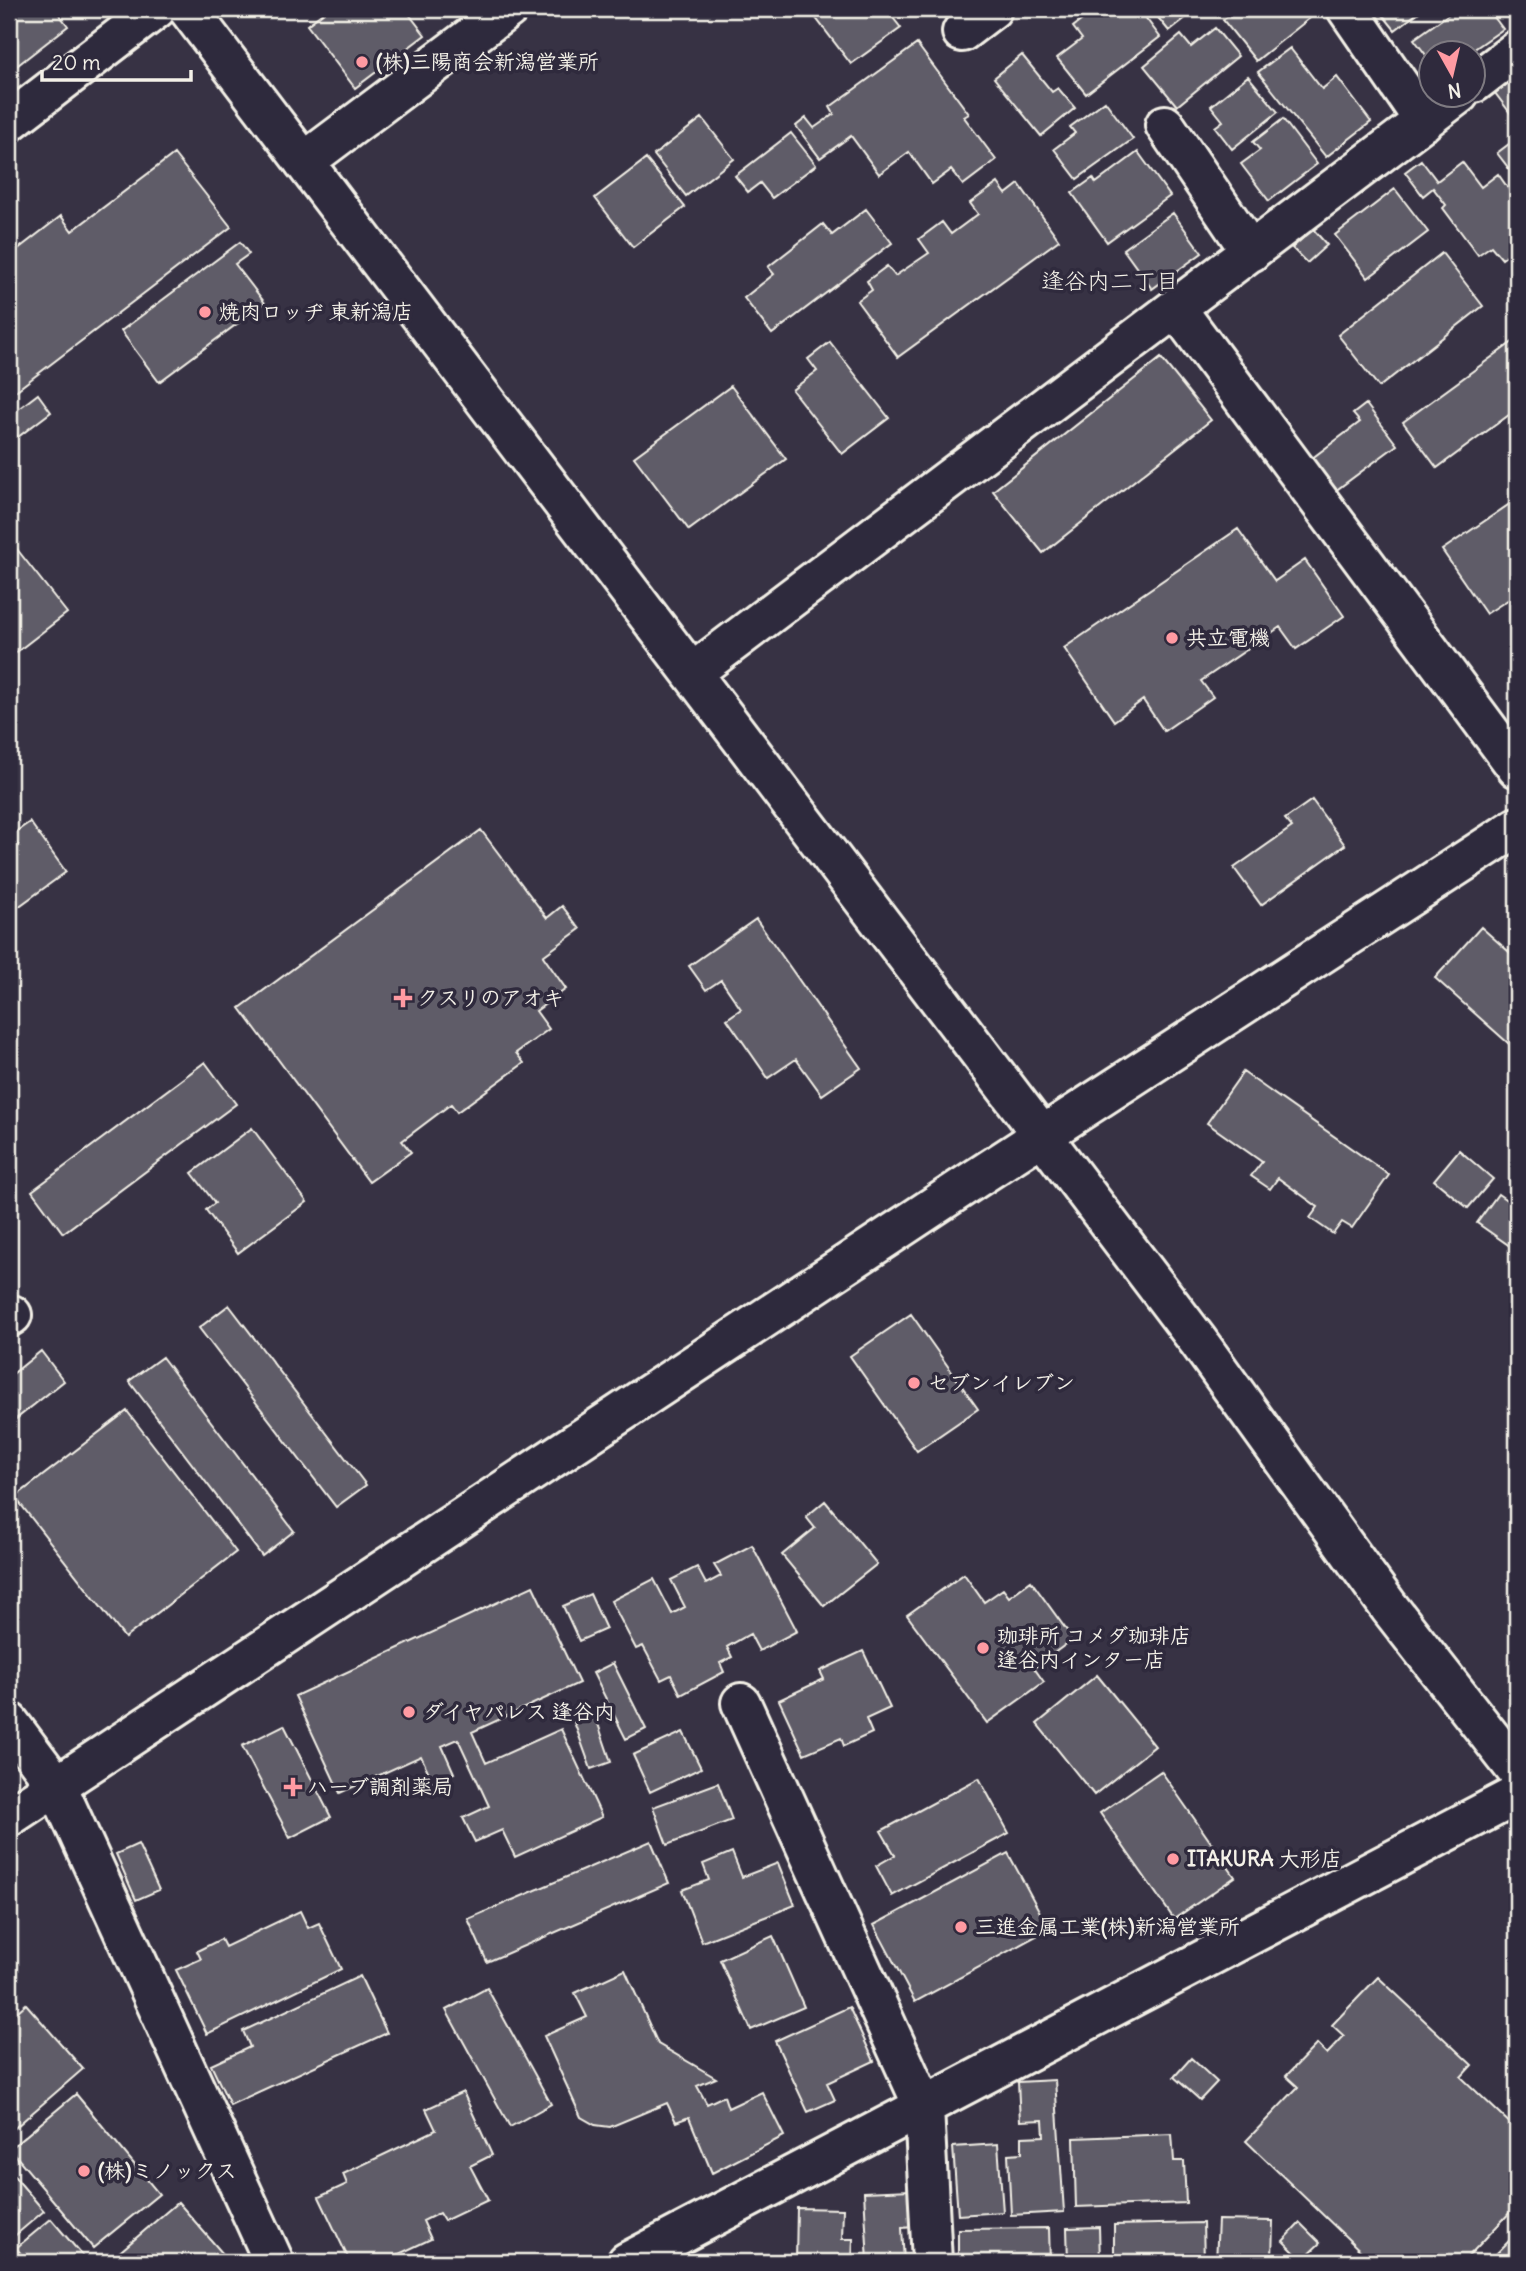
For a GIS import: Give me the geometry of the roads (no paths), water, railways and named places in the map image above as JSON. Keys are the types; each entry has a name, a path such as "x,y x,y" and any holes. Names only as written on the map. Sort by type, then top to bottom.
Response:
{"street":[{"path":"9,122 156,9"},
{"path":"188,9 1198,1342 1389,1607 1517,1771"},
{"path":"304,162 508,9"},
{"path":"962,32 992,9"},
{"path":"1347,9 1424,121"},
{"path":"1488,72 1517,50"},
{"path":"692,673 1440,108"},
{"path":"1165,125 1251,252"},
{"path":"1176,308 1517,768"},
{"path":"9,1817 1041,1136 1517,827"},
{"path":"741,1703 924,2108 932,2262"},
{"path":"9,1722 57,1786 274,2262"},
{"path":"627,2262 1517,1795"}],"place":[{"name":"(株)三陽商会新潟営業所","path":"362,62"},
{"name":"焼肉ロッヂ 東新潟店","path":"205,312"},
{"name":"共立電機","path":"1172,638"},
{"name":"クスリのアオキ","path":"403,998"},
{"name":"セブンイレブン","path":"914,1383"},
{"name":"珈琲所 コメダ珈琲店 逢谷内インター店","path":"983,1648"},
{"name":"ダイヤパレス 逢谷内","path":"409,1712"},
{"name":"ハーブ調剤薬局","path":"293,1787"},
{"name":"ITAKURA 大形店","path":"1173,1859"},
{"name":"三進金属工業(株)新潟営業所","path":"961,1927"},
{"name":"(株)ミノックス","path":"84,2171"}],"district":[{"name":"逢谷内二丁目","path":"1110,281"}]}
